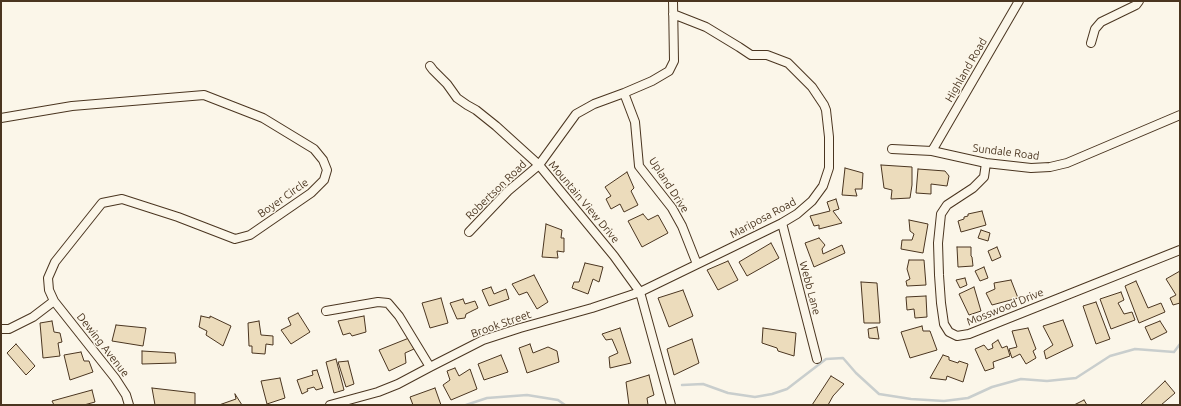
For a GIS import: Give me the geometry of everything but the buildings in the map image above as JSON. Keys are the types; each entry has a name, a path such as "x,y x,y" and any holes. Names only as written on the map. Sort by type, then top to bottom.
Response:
{"street":[{"name":"Mountain View Drive","path":"671,405 640,292 614,256 539,165 576,114 594,104 652,81 669,71 674,61 673,1"},
{"name":"Highland Road","path":"932,151 1019,1"},
{"path":"1092,43 1095,28 1101,22 1136,5 1139,1"},
{"name":"Mariposa Road","path":"640,292 798,214 812,201 823,186 829,168 829,137 826,110 812,87 788,63 767,55 751,56 706,27 673,14"},
{"path":"430,66 447,84 457,98 476,110 496,126 539,165"},
{"name":"Upland Drive","path":"624,93 635,122 640,166 672,208 682,226 697,264"},
{"name":"Boyer Circle","path":"1,118 72,106 204,95 263,118 314,149 323,160 327,170 324,180 311,193 250,235 235,239 178,216 122,198 102,203 55,262 48,278 49,290 54,300"},
{"name":"Sundale Road","path":"892,149 932,151 986,163 1031,168 1050,167 1066,163 1180,115"},
{"name":"Mosswood Drive","path":"986,163 984,177 973,188 947,205 941,214 938,243 941,303 944,324 949,332 957,336 969,334 1180,250"},
{"name":"Robertson Road","path":"469,232 508,191 539,165"},
{"name":"Webb Lane","path":"782,223 817,359"},
{"name":"Brook Street","path":"330,405 378,392 398,384 483,340 592,308 640,292"},
{"path":"1,329 9,329 32,317 54,300"},
{"name":"Dewing Avenue","path":"54,300 115,378 126,395 130,405"},
{"path":"326,311 378,302 388,303 399,316 430,367"}],"waterway":[{"path":"682,385 703,384 728,393 755,397 772,394 787,389 826,359 843,358 856,373 879,394 911,399 944,401 968,398 992,387 1021,379 1047,381 1076,378 1110,356 1135,349 1174,352 1180,344"},
{"path":"466,405 487,398 527,395 558,400 565,405"}]}
